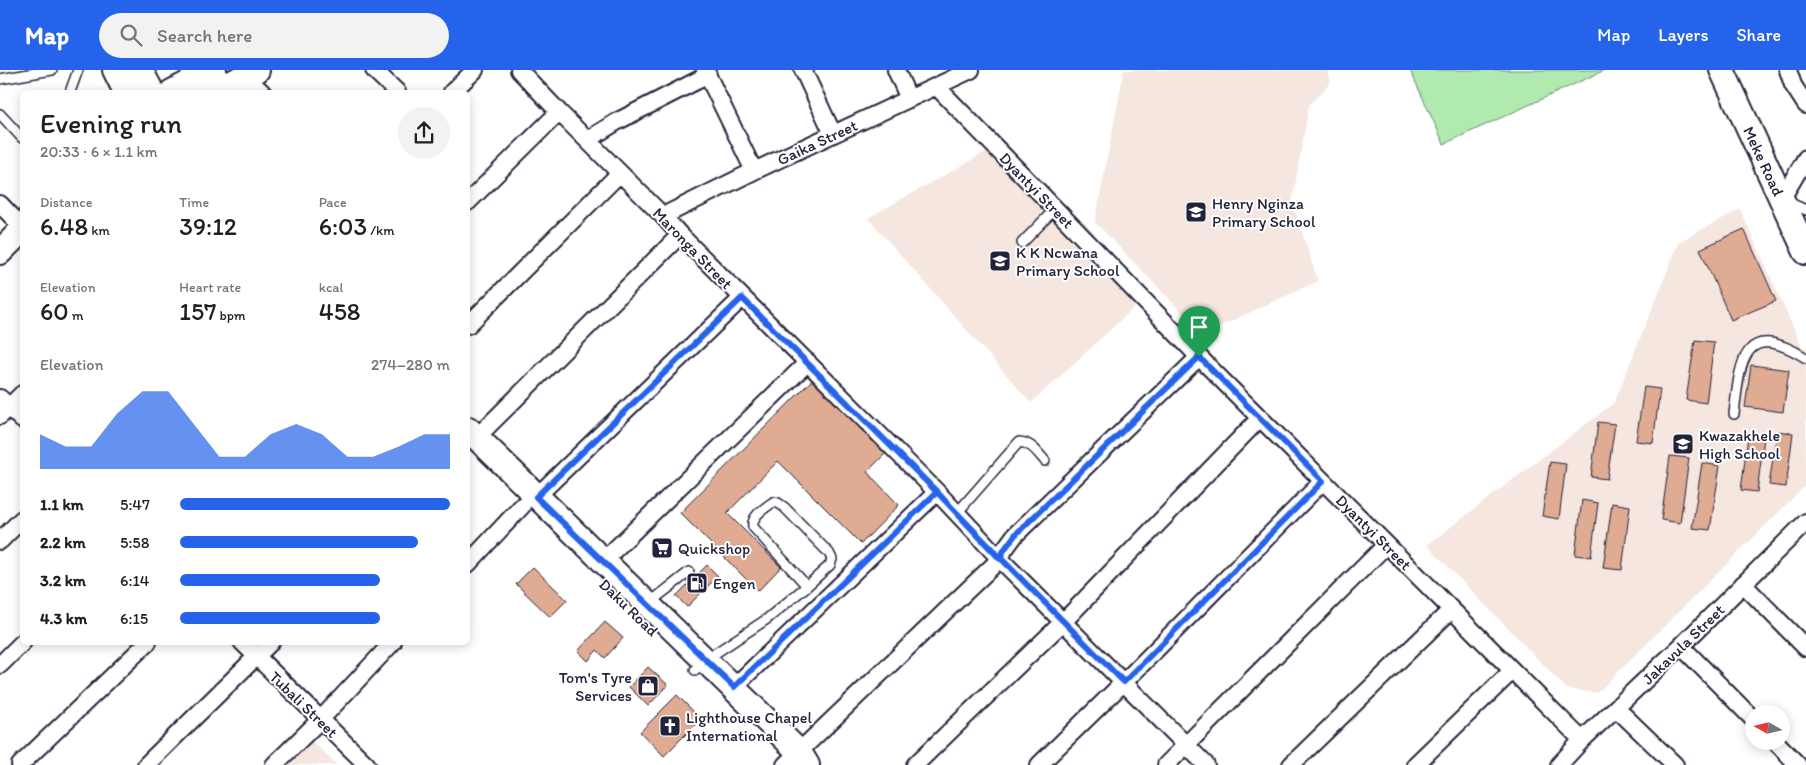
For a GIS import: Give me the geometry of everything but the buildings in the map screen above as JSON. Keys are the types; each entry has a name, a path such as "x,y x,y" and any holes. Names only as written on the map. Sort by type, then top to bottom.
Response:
{"street":[{"path":"115,70 125,90"},
{"path":"140,70 151,90"},
{"path":"176,90 214,70"},
{"path":"374,70 395,90"},
{"path":"454,90 475,70"},
{"name":"Maronga Street","path":"520,70 742,298 808,362 937,492 1000,559 1206,765"},
{"path":"803,70 833,134"},
{"path":"896,70 909,99"},
{"name":"Gaika Street","path":"663,216 754,171 971,70"},
{"name":"Meke Road","path":"1722,70 1806,252"},
{"path":"1788,70 1794,85 1806,105"},
{"path":"218,90 251,73 261,90"},
{"path":"588,140 610,125 707,73 754,171"},
{"name":"Dyantyi Street","path":"937,87 1199,357 1582,740"},
{"path":"470,200 559,112"},
{"path":"1782,198 1806,158"},
{"path":"470,323 620,173"},
{"path":"0,204 20,223"},
{"path":"0,238 20,225"},
{"path":"0,252 20,225"},
{"path":"470,438 680,235"},
{"path":"470,562 529,502 742,298"},
{"path":"794,762 1000,559 1015,535 1199,357"},
{"path":"603,561 808,362"},
{"path":"20,395 3,407 20,419"},
{"path":"915,765 1064,621 1260,418"},
{"name":"Daku Road","path":"470,438 529,502 700,665 794,762"},
{"path":"1039,765 1323,481"},
{"path":"734,687 937,492"},
{"name":"Daku Road","path":"529,502 603,561 648,604 700,665 734,687 794,762"},
{"path":"0,541 20,521"},
{"name":"Jakavula Street","path":"1559,765 1582,740 1681,646 1806,522"},
{"path":"1166,765 1386,544"},
{"path":"1743,584 1806,648"},
{"path":"1291,765 1451,610"},
{"path":"0,665 20,645"},
{"path":"20,765 145,645"},
{"name":"Tubali Street","path":"245,645 367,765"},
{"path":"146,765 268,645"},
{"path":"274,765 391,645"},
{"path":"1681,646 1745,711"},
{"path":"1416,765 1512,671"},
{"path":"1616,708 1675,765"},
{"path":"1784,750 1798,765"}],"lane":[{"path":"0,79 52,70"},
{"path":"71,90 78,70"},
{"path":"0,114 20,136"},
{"path":"1782,198 1806,210"},
{"path":"1022,243 1055,209"},
{"path":"1734,414 1742,362 1751,346 1763,342 1779,346 1806,358"},
{"path":"957,513 1019,442 1031,445 1045,461"},
{"path":"700,665 768,619 807,586 830,565 831,556 784,507 773,502 755,517 752,524 753,527 807,586"},
{"path":"648,604 689,572"}],"shaded area":[{"name":"Henry Nginza Primary School","path":"1124,70 1327,70 1331,82 1309,105 1292,202 1318,281 1203,334 1095,222"},
{"name":"K K Ncwana Primary School","path":"986,152 1138,304 1031,403 868,218"},
{"name":"Kwazakhele High School","path":"1740,209 1802,347 1806,348 1806,485 1597,693 1567,689 1427,545 1614,403 1679,242"},
{"path":"310,739 337,765 283,765"}],"green space":[{"path":"1410,70 1605,70 1444,144"}],"place":[{"name":"Henry Nginza Primary School","path":"1196,212"},
{"name":"K K Ncwana Primary School","path":"1000,261"},
{"name":"Kwazakhele High School","path":"1683,444"},
{"name":"Quickshop","path":"662,548"},
{"name":"Engen","path":"697,583"},
{"name":"Tom's Tyre Services","path":"648,686"},
{"name":"Lighthouse Chapel International","path":"670,726"}],"route":[{"path":"1199,357 1015,535 1000,559 937,492 742,298 536,497 734,687 937,492 957,513 1000,559 1124,682 1323,481 1199,357"}]}
